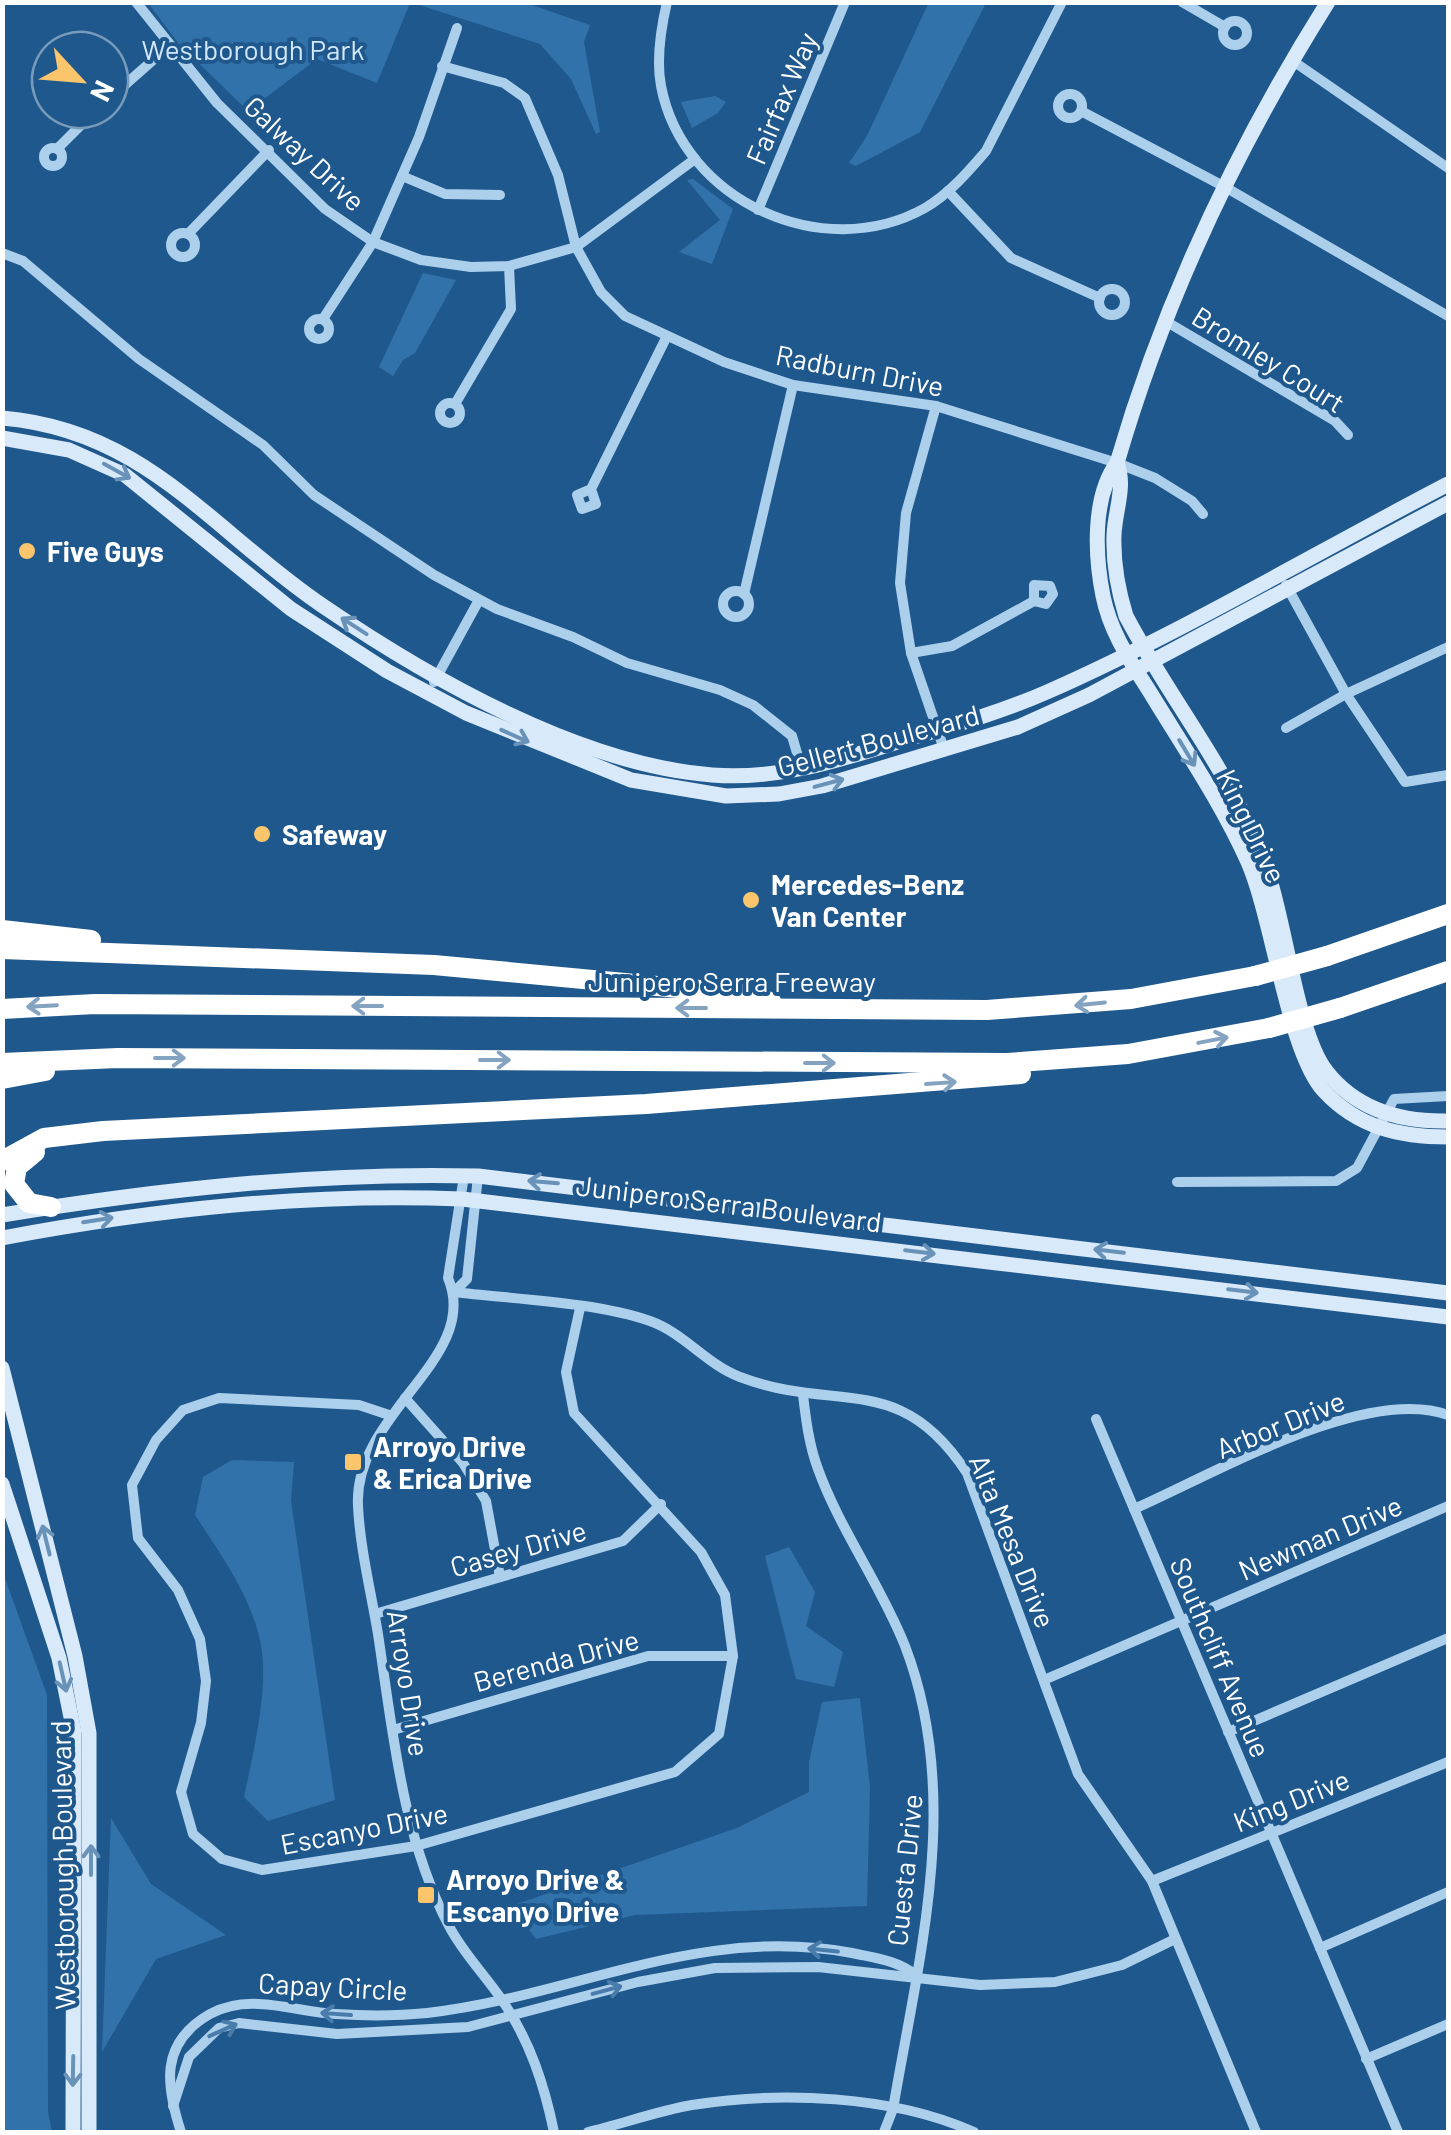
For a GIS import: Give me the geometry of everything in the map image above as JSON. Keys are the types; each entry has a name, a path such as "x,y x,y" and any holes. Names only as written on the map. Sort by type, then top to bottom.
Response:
{"highway":[{"name":"Junipero Serra Freeway","path":"2,1009 122,1004 789,1009 1059,1006 1154,996 1255,976 1448,914"},
{"path":"2,930 121,944 136,952"},
{"path":"2,949 519,970 753,995 789,1009"},
{"path":"2,1162 44,1138 102,1131 837,1091 989,1078 1270,1028 1448,971"},
{"path":"2,1063 118,1058 983,1064 1092,1058 1175,1047"},
{"path":"2,1078 118,1058"},
{"path":"51,1207 22,1198 14,1184 18,1167 48,1146 102,1131"}],"main road":[{"name":"King Drive","path":"1328,2 1225,187 1167,322 1117,463 1108,476 1097,558 1103,597 1124,652 1225,814 1249,864 1302,1052 1321,1088 1350,1113 1381,1121 1448,1121"},
{"name":"Gellert Boulevard","path":"2,418 74,431 132,456 305,594 438,676 556,732 650,765 726,776 802,770 1045,693 1124,652 1448,503"},
{"name":"Gellert Boulevard","path":"2,438 69,450 125,475 281,601 428,693 576,761 644,784 700,794 792,792 1018,727 1136,670 1448,484"},
{"name":"King Drive","path":"1117,463 1123,480 1114,540 1117,584 1126,616 1239,807 1264,858 1312,1048 1335,1081 1381,1121 1404,1136 1448,1137"},
{"name":"Junipero Serra Boulevard","path":"2,1215 258,1179 472,1176 1448,1293"},
{"name":"Junipero Serra Boulevard","path":"2,1238 259,1201 469,1200 1448,1317"},
{"path":"2,1248 60,1227"},
{"name":"Westborough Boulevard","path":"2,1368 75,1656 89,1734 89,2132"},
{"name":"Westborough Boulevard","path":"2,1484 58,1658 74,1732 74,2132"}],"street":[{"name":"Galway Drive","path":"136,2 217,103 325,208 373,242 432,262 509,266 576,247 695,159"},
{"path":"667,2 661,28 660,83 670,116 695,159 724,189 758,210 798,225 843,230 895,220 948,191 986,151 1062,2"},
{"name":"Fairfax Way","path":"758,210 844,2"},
{"path":"1182,2 1225,27"},
{"path":"324,320 373,242 457,28"},
{"path":"130,80 169,46"},
{"path":"1293,61 1448,168"},
{"name":"Radburn Drive","path":"442,66 504,83 524,98 558,175 576,247 612,306 666,338 793,385 936,406 1117,463 1156,478 1203,514"},
{"path":"1081,111 1225,187 1448,316"},
{"path":"58,149 77,130"},
{"path":"188,234 269,150"},
{"path":"402,176 445,194 500,195"},
{"path":"948,191 1011,258 1100,298"},
{"path":"2,253 23,261 138,358 263,445 314,496 479,600 627,663 720,690 753,705 792,736 802,770"},
{"path":"455,404 511,309 509,266"},
{"name":"Bromley Court","path":"1167,322 1335,421 1348,435"},
{"path":"591,489 666,338"},
{"path":"744,594 793,385"},
{"path":"936,406 906,513 900,583 911,653 944,750"},
{"path":"1283,579 1346,694 1406,782 1448,775"},
{"path":"428,693 479,600"},
{"path":"911,653 952,646 1034,601"},
{"path":"1286,728 1346,694 1448,647"},
{"path":"1177,1182 1336,1182 1357,1168 1394,1099 1448,1096"},
{"name":"Arroyo Drive","path":"472,1176 467,1279 454,1292 438,1357 389,1415 364,1460 358,1506 393,1730 416,1846 449,1926 513,2016 540,2075 554,2132"},
{"name":"Arroyo Drive","path":"454,1292 448,1278 469,1200"},
{"name":"Alta Mesa Drive","path":"454,1292 647,1320 671,1330 738,1376 803,1395 885,1401 924,1423 952,1450 966,1473 1078,1774 1152,1881 1173,1940 1256,2132"},
{"name":"Escanyo Drive","path":"389,1415 359,1406 219,1398 183,1410 156,1440 132,1485 138,1538 178,1590 200,1639 206,1680 201,1722 181,1792 193,1834 222,1860 262,1870 416,1846 675,1772 719,1734 734,1656 725,1595 702,1552 574,1413 566,1372 580,1308"},
{"name":"Cuesta Drive","path":"803,1395 819,1473 878,1586 924,1702 934,1757 936,1826 916,1974 892,2110 884,2132"},
{"path":"405,1398 462,1463 486,1501 500,1577"},
{"name":"Arbor Drive","path":"1134,1510 1342,1417 1396,1410 1448,1416"},
{"name":"Southcliff Avenue","path":"1096,1419 1398,2132"},
{"name":"Casey Drive","path":"375,1614 623,1541 661,1504"},
{"name":"Newman Drive","path":"1044,1680 1448,1506"},
{"path":"1228,1732 1448,1638"},
{"name":"Berenda Drive","path":"393,1730 648,1656 734,1656"},
{"name":"King Drive","path":"1152,1881 1272,1836 1448,1762"},
{"path":"1320,1948 1448,1892"},
{"path":"916,1974 980,1985 1054,1982 1122,1965 1173,1940"},
{"name":"Capay Circle","path":"182,2132 168,2095 168,2072 176,2049 189,2030 235,2004 386,2015 502,2000 653,1959 716,1948 820,1948 902,1964 916,1974"},
{"name":"Capay Circle","path":"173,2106 189,2057 219,2028 239,2023 383,2034 468,2028 638,1982 715,1968 787,1966 902,1978 916,1974"},
{"path":"1366,2059 1448,2024"},
{"path":"588,2132 692,2106 740,2102 833,2102 892,2110 974,2132"}],"green space":[{"path":"929,2 986,3 920,132 856,166 849,163 867,136"},
{"name":"Westborough Park","path":"148,3 410,3 377,83 317,59 248,111 179,44"},
{"path":"413,3 526,3 590,25 584,42 600,132 596,134 571,79 540,44"},
{"path":"715,96 726,102 718,113 692,128 681,102"},
{"path":"693,179 733,209 712,264 679,252 720,220 687,180"},
{"path":"423,273 456,280 415,353 403,360 393,376 379,367"},
{"path":"232,1460 294,1462 291,1501 335,1800 268,1821 244,1797 262,1701 263,1662 257,1627 243,1593 195,1515 203,1477"},
{"path":"789,1547 815,1592 806,1626 843,1652 834,1687 796,1679 765,1556"},
{"path":"2,1570 47,1695 48,2112 52,2132 3,2132"},
{"path":"860,1698 870,1787 867,1906 635,1915 536,1939 511,1906 737,1828 809,1792 809,1762 822,1702"},
{"path":"111,1818 151,1884 226,1935 156,1959 102,2052"}],"place":[{"name":"Five Guys","path":"27,551"},
{"name":"Safeway","path":"262,834"},
{"name":"Mercedes-Benz Van Center","path":"751,900"},
{"name":"Arroyo Drive & Erica Drive","path":"353,1462"},
{"name":"Arroyo Drive & Escanyo Drive","path":"426,1895"}]}
